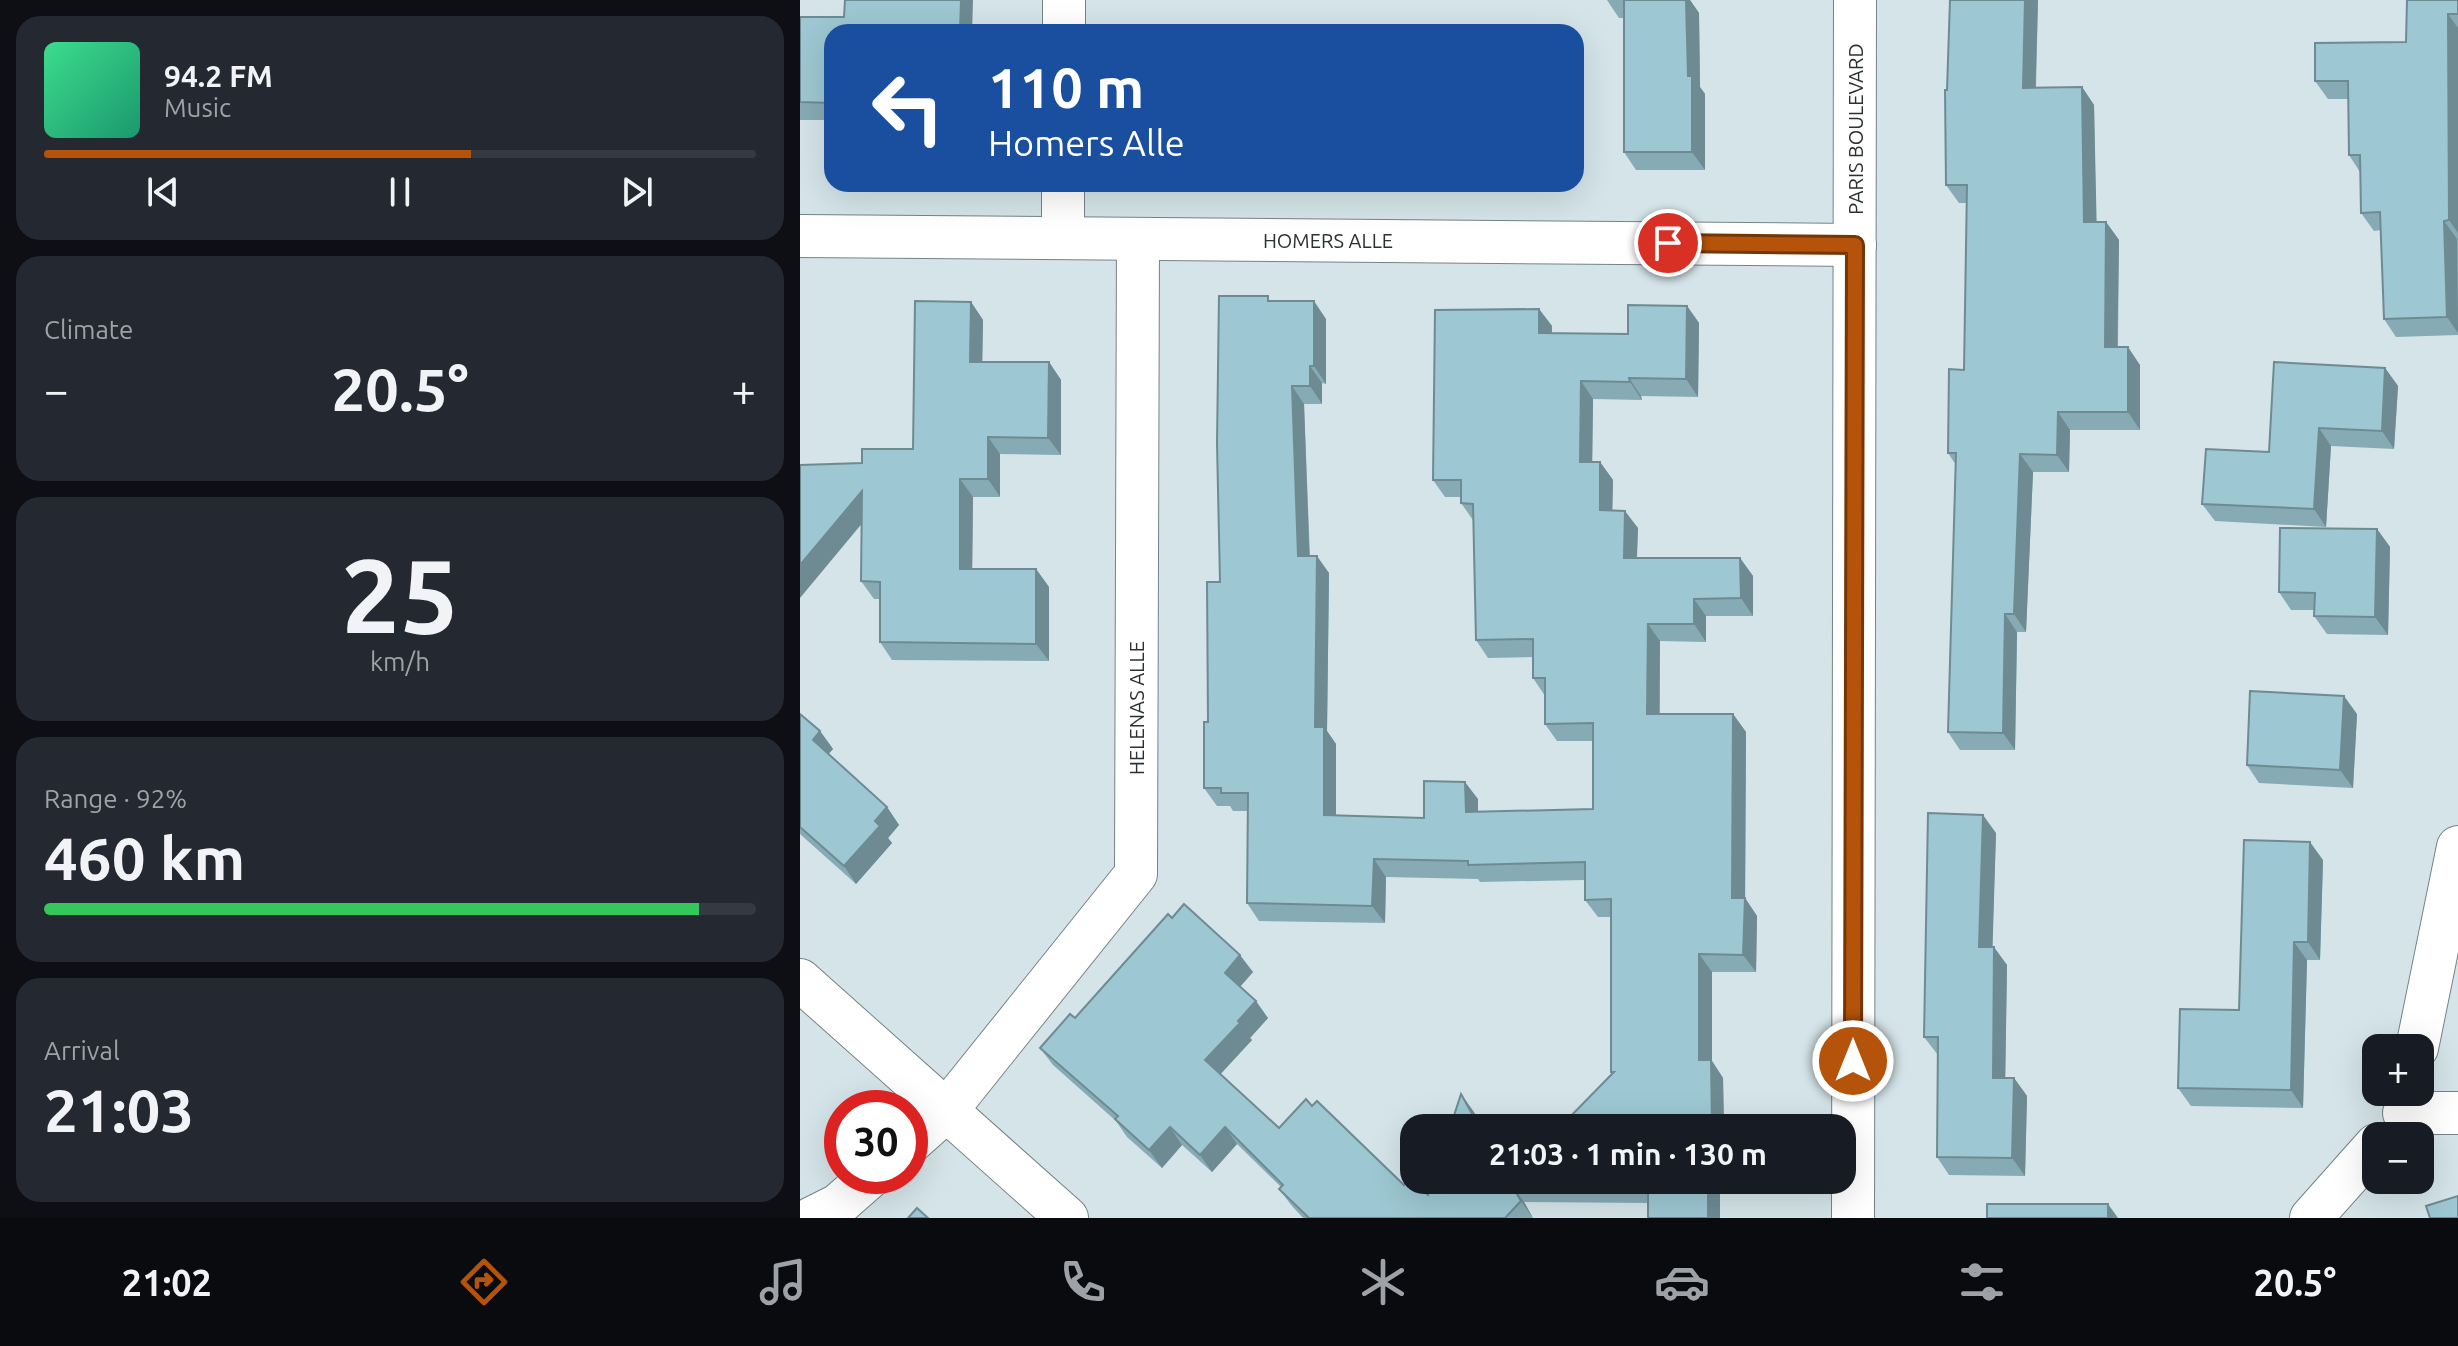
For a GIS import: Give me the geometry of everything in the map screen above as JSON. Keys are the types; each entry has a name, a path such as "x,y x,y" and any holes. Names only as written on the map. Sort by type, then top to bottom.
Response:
{"street":[{"path":"1064,0 1064,24"},
{"name":"PARIS BOULEVARD","path":"1853,1218 1855,0"},
{"path":"1063,192 1063,238"},
{"name":"HOMERS ALLE","path":"800,236 1855,245"},
{"name":"HELENAS ALLE","path":"928,1127 946,1111 1136,874 1138,239"},
{"path":"2420,1034 2458,847"},
{"path":"800,980 1067,1218"},
{"path":"2398,1114 2458,1113"},
{"path":"2311,1218 2362,1161"},
{"path":"812,1218 838,1205 851,1194"}],"building":[{"path":"845,0 961,0 960,24 824,24 824,103 800,102 800,17 844,17"},
{"path":"1624,0 1686,0 1688,76 1692,76 1692,152 1624,152"},
{"path":"1950,0 2025,0 2023,88 2082,87 2084,222 2106,222 2105,347 2128,347 2128,412 2058,412 2057,455 2020,454 2014,614 2005,614 2003,733 1948,732 1956,453 1948,453 1949,369 1964,370 1967,185 1946,185 1945,90"},
{"path":"2407,0 2458,0 2458,14 2448,14 2449,220 2444,221 2447,317 2384,319 2380,212 2361,213 2360,155 2349,155 2348,81 2315,81 2315,43 2406,42"},
{"path":"1219,296 1268,296 1268,301 1314,301 1314,366 1310,366 1310,386 1292,386 1298,556 1317,556 1315,727 1324,727 1324,815 1424,818 1424,781 1465,782 1466,812 1593,809 1593,723 1545,724 1545,678 1533,678 1533,639 1476,640 1473,504 1461,503 1461,480 1433,480 1435,310 1539,309 1539,333 1628,334 1628,305 1687,306 1686,379 1581,381 1580,462 1600,462 1600,510 1625,511 1624,558 1740,558 1741,598 1694,599 1694,624 1648,624 1647,714 1733,714 1732,898 1745,898 1743,955 1699,954 1699,1060 1711,1060 1712,1114 1573,1114 1614,1072 1611,1072 1611,899 1585,900 1585,862 1468,865 1468,861 1374,859 1372,906 1247,903 1248,793 1221,793 1221,788 1204,788 1204,722 1208,722 1207,582 1220,582 1217,443"},
{"path":"915,301 971,302 970,362 1049,362 1048,438 988,437 988,479 960,479 960,569 1036,569 1036,644 880,642 880,582 861,581 862,491 800,565 800,465 862,463 862,449 913,449"},
{"path":"2274,362 2385,368 2382,431 2319,428 2314,509 2202,504 2206,449 2269,452"},
{"path":"2280,528 2377,529 2375,617 2314,616 2315,593 2279,592"},
{"path":"2250,691 2344,696 2340,770 2247,765"},
{"path":"800,714 820,731 813,740 887,807 875,821 880,826 844,866 800,827"},
{"path":"1928,813 1983,815 1979,947 1994,947 1993,1078 2014,1078 2012,1158 1937,1157 1938,1037 1924,1037"},
{"path":"2244,840 2310,842 2308,942 2294,942 2291,1090 2178,1088 2180,1009 2239,1010"},
{"path":"1184,904 1240,955 1225,973 1256,1001 1205,1060 1279,1128 1306,1099 1312,1106 1317,1101 1400,1181 1400,1194 1517,1194 1521,1201 1505,1218 1307,1218 1279,1189 1283,1185 1225,1127 1200,1155 1170,1127 1149,1150 1115,1119 1118,1116 1040,1048 1070,1014 1075,1018 1168,914 1172,918"},
{"path":"1461,1094 1472,1114 1455,1114"},
{"path":"1648,1194 1708,1194 1708,1218 1648,1218"},
{"path":"2458,1196 2458,1218 2430,1218 2426,1206"},
{"path":"1987,1204 2108,1204 2108,1218 1987,1218"},
{"path":"917,1208 928,1218 908,1218"}],"route":[{"path":"1668,243 1855,245 1853,1061"}]}
